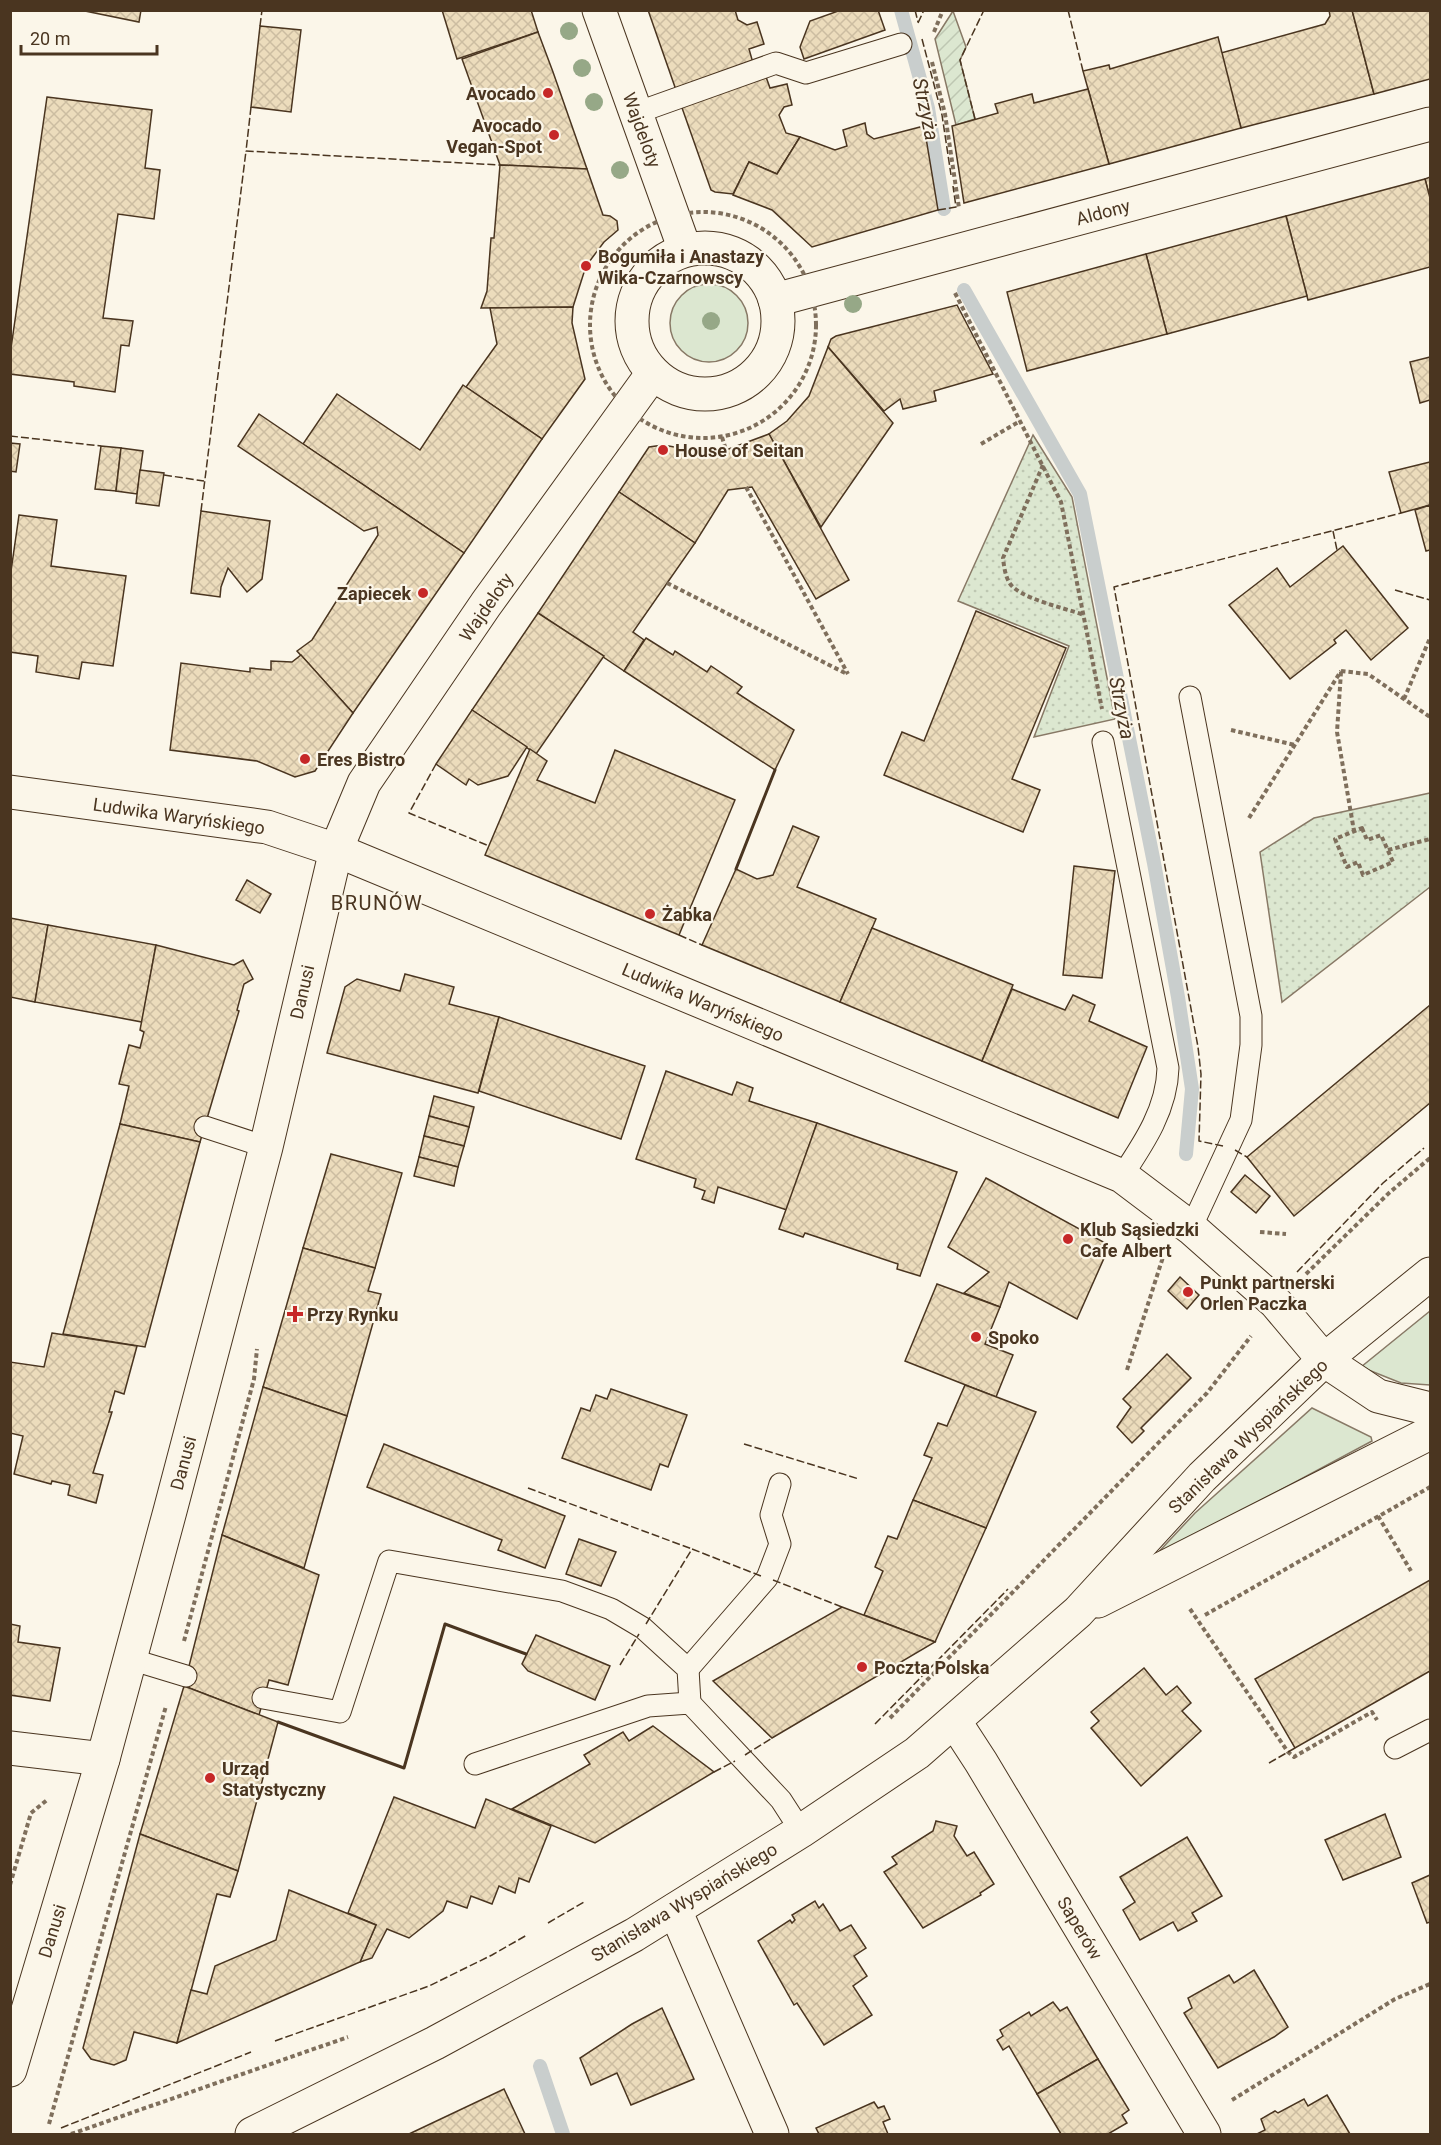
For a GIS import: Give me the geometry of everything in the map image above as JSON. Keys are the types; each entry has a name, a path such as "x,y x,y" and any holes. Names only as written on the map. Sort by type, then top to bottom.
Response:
{"street":[{"name":"Wajdeloty","path":"599,10 680,235"},
{"name":"Aldony","path":"775,300 1431,124"},
{"path":"680,235 708,248 730,252 749,263 765,280 775,300 778,327 771,354 754,376 730,390 703,395 676,389 653,373 636,348 631,318 639,288 680,235"},
{"name":"Wajdeloty","path":"336,850 364,783 486,604 653,373"},
{"name":"Ludwika Waryńskiego","path":"10,792 267,827 336,850 1122,1176 1191,1228 1276,1303 1324,1360 1378,1396 1431,1409"},
{"name":"Danusi","path":"10,2070 103,1759 130,1659 266,1146 336,850"},
{"name":"Stanisława Wyspiańskiego","path":"252,2134 445,2038 634,1935 801,1831 900,1765 955,1722 1078,1612 1202,1477 1324,1360 1431,1274"},
{"name":"Stanisława Wyspiańskiego","path":"1078,1612 1431,1433"},
{"name":"Saperów","path":"955,1722 1204,2134"},
{"path":"10,1748 103,1759"},
{"path":"675,1910 772,2134"}],"lane":[{"path":"636,113 776,63 806,73 901,44"},
{"path":"1190,697 1251,1016 1251,1044 1241,1120 1191,1228"},
{"path":"1103,742 1167,1068 1167,1088 1160,1109 1122,1176"},
{"path":"205,1127 266,1146"},
{"path":"688,1669 767,1578 780,1544 771,1515 780,1485"},
{"path":"263,1698 340,1712 388,1561 562,1591 612,1609 644,1628 688,1669 690,1703 781,1800 801,1831"},
{"path":"130,1659 186,1676"},
{"path":"475,1764 648,1706 690,1703"},
{"path":"1395,1748 1431,1730"}],"path":[{"path":"931,40 943,10"},
{"path":"931,58 945,114 958,205"},
{"path":"701,211 730,214 757,224 781,241 800,264 816,330 808,368 789,400 759,424 722,437 699,438 676,435 653,427 600,381 590,341 591,302 605,265 632,236 680,235 701,211"},
{"path":"955,291 1061,501 1104,724 1103,742"},
{"path":"981,444 1020,421"},
{"path":"722,437 726,450"},
{"path":"1043,465 1003,558 1005,571 1009,583 1019,592 1084,615"},
{"path":"667,583 848,674 746,488"},
{"path":"1404,699 1431,638"},
{"path":"1341,671 1368,674 1431,717"},
{"path":"1246,823 1341,671"},
{"path":"1341,671 1337,732 1354,831"},
{"path":"1196,722 1295,745"},
{"path":"1362,828 1367,840 1382,835 1388,850 1393,862 1363,875 1358,862 1347,867 1335,839 1362,828"},
{"path":"1388,850 1431,839"},
{"path":"888,1721 1207,1393 1276,1303 1389,1193 1431,1158"},
{"path":"1127,1370 1163,1256"},
{"path":"1205,1615 1431,1487"},
{"path":"1378,1516 1411,1571"},
{"path":"1190,1609 1293,1757 1372,1712 1395,1748"},
{"path":"1231,2101 1395,2000 1431,1984"},
{"path":"71,2134 323,2048 355,2034"}],"green space":[{"path":"953,11 966,47 960,60 975,119 956,125 935,39"},
{"path":"709,284 724,287 741,301 748,323 745,338 731,355 709,362 694,359 677,345 670,323 673,308 687,291"},
{"path":"1033,435 1072,497 1115,719 1034,737 1069,646 958,601"},
{"path":"1430,793 1430,887 1282,1002 1260,852 1314,818"},
{"path":"1430,1311 1430,1385 1401,1383 1361,1367"},
{"path":"1312,1408 1371,1437 1372,1441 1153,1558 1195,1513"}],"building":[{"path":"80,10 141,10 139,22"},
{"path":"442,10 531,10 538,32 457,59"},
{"path":"648,10 735,10 738,20 747,25 757,22 764,44 749,49 753,63 676,90"},
{"path":"841,10 878,10 885,30 804,59 800,47 810,21"},
{"path":"1329,10 1352,10 1374,94 1241,128 1221,53 1325,24 1330,16"},
{"path":"1352,10 1430,10 1430,79 1374,94"},
{"path":"260,26 301,30 291,112 251,107"},
{"path":"538,32 587,169 500,165 462,59"},
{"path":"1218,37 1241,128 1109,164 1083,71 1109,65 1110,69"},
{"path":"765,74 770,88 787,84 792,105 784,107 779,115 786,133 800,137 777,174 749,162 733,194 715,192 711,190 681,105"},
{"path":"1088,89 1109,164 964,203 952,126 998,113 995,104 1032,94 1034,103"},
{"path":"47,97 152,110 145,168 160,170 154,219 118,214 103,318 133,321 129,346 121,345 115,392 74,386 74,382 10,374 10,355"},
{"path":"865,123 867,134 874,139 924,126 938,210 812,247 772,210 733,195 749,162 777,174 800,137 835,150 847,146 843,130"},
{"path":"500,165 587,169 603,215 610,216 617,221 618,230 604,242 586,266 573,307 481,308 487,291"},
{"path":"1430,177 1430,198 1425,179"},
{"path":"1425,179 1430,198 1430,267 1308,300 1286,216"},
{"path":"1286,216 1307,296 1167,334 1146,254"},
{"path":"1146,254 1167,334 1027,371 1007,292"},
{"path":"957,305 993,374 934,391 936,401 903,409 900,399 884,411 828,347 831,339 836,336"},
{"path":"573,307 572,323 585,379 542,439 466,387 497,344 490,308"},
{"path":"828,347 893,423 821,527 769,434 787,421 809,396"},
{"path":"1430,357 1430,400 1420,403 1410,362"},
{"path":"463,385 542,439 464,553 303,444 337,394 420,450"},
{"path":"259,414 464,553 353,713 297,651 312,640 378,535 377,527 364,531 238,446"},
{"path":"769,434 849,580 816,599 752,487 728,490 695,543 619,492 649,447 663,445 703,452 726,450"},
{"path":"10,443 20,444 16,472 10,471"},
{"path":"101,446 121,448 116,491 95,489"},
{"path":"121,448 143,451 137,494 116,491"},
{"path":"1430,462 1430,505 1401,513 1389,472"},
{"path":"140,470 164,473 159,506 136,503"},
{"path":"619,492 695,543 633,632 644,640 624,671 538,613"},
{"path":"1430,505 1430,550 1426,551 1415,510"},
{"path":"201,511 270,521 262,579 247,592 228,568 220,597 191,593"},
{"path":"19,515 57,520 51,566 126,576 113,666 82,662 79,679 36,672 38,656 10,652 10,578"},
{"path":"1343,546 1408,628 1371,660 1346,630 1334,640 1336,643 1290,679 1229,605 1277,568 1290,587"},
{"path":"976,611 1066,648 1012,779 1040,790 1023,832 884,775 902,732 924,741"},
{"path":"538,613 604,656 536,754 472,710"},
{"path":"646,638 673,655 675,651 707,672 711,666 742,687 737,693 794,730 775,770 624,671"},
{"path":"301,655 353,713 315,771 295,777 257,761 170,750 181,663 250,672 250,668 271,670 271,661 292,662"},
{"path":"472,710 527,747 508,776 478,785 469,779 466,785 436,764"},
{"path":"530,749 547,761 537,780 595,803 615,750 735,800 679,935 485,855"},
{"path":"793,826 819,837 797,887 876,919 840,1002 702,945 736,869 757,879 773,875"},
{"path":"1074,866 1115,871 1102,978 1063,975"},
{"path":"247,880 271,894 260,913 236,900"},
{"path":"10,918 48,925 35,1002 10,997"},
{"path":"48,925 156,945 142,1022 35,1002"},
{"path":"872,928 1013,985 982,1061 840,1002"},
{"path":"156,945 234,965 243,960 253,979 244,984 237,1010 239,1011 200,1142 120,1124 129,1086 119,1084 129,1045 140,1048 144,1032 140,1030"},
{"path":"405,974 454,987 449,1004 499,1017 478,1093 327,1053 345,987 357,979 400,991"},
{"path":"1012,989 1065,1010 1073,995 1095,1005 1089,1021 1147,1047 1118,1118 982,1061"},
{"path":"1430,1005 1430,1103 1294,1216 1247,1157"},
{"path":"499,1017 645,1066 621,1139 479,1091"},
{"path":"666,1071 732,1095 737,1082 753,1088 749,1101 817,1123 787,1210 718,1187 714,1203 702,1199 705,1191 694,1187 696,1179 636,1159"},
{"path":"434,1096 474,1107 469,1127 429,1116"},
{"path":"429,1116 469,1127 464,1146 424,1136"},
{"path":"817,1123 957,1172 920,1276 897,1269 898,1264 805,1233 803,1237 779,1229"},
{"path":"120,1124 200,1142 145,1347 63,1334"},
{"path":"424,1136 464,1146 458,1167 419,1157"},
{"path":"331,1154 402,1173 375,1268 303,1248"},
{"path":"419,1157 458,1167 454,1186 414,1176"},
{"path":"1245,1175 1270,1196 1256,1213 1231,1192"},
{"path":"986,1178 1109,1247 1077,1319 1009,1282 1000,1307 964,1293 989,1272 948,1247"},
{"path":"303,1248 375,1268 368,1291 381,1294 347,1416 263,1387"},
{"path":"1180,1277 1199,1295 1187,1309 1168,1291"},
{"path":"937,1284 1000,1307 985,1344 1013,1355 996,1397 905,1361"},
{"path":"52,1333 137,1346 124,1394 115,1391 109,1412 112,1412 93,1473 103,1475 96,1503 68,1495 70,1485 52,1481 51,1484 14,1474 23,1436 10,1433 10,1362 44,1367"},
{"path":"1167,1354 1191,1378 1141,1428 1144,1431 1132,1443 1117,1427 1131,1407 1123,1399"},
{"path":"965,1385 1036,1412 986,1528 913,1500 932,1458 924,1455 938,1423 947,1426"},
{"path":"263,1387 347,1416 304,1568 222,1535"},
{"path":"611,1389 687,1415 668,1467 660,1464 651,1490 562,1458 581,1408 590,1411 596,1395 607,1399"},
{"path":"384,1444 565,1516 545,1568 498,1550 502,1540 367,1487"},
{"path":"913,1500 986,1528 935,1642 864,1615 883,1571 875,1567 888,1536 897,1539"},
{"path":"222,1535 319,1575 288,1685 269,1680 259,1715 184,1686"},
{"path":"579,1539 616,1552 601,1586 566,1574"},
{"path":"1430,1580 1430,1671 1295,1748 1255,1679"},
{"path":"842,1607 935,1642 772,1738 713,1681"},
{"path":"10,1624 20,1626 18,1642 60,1648 50,1701 10,1695"},
{"path":"536,1635 610,1666 595,1700 528,1671 522,1664"},
{"path":"1144,1668 1166,1695 1177,1686 1191,1703 1182,1711 1201,1731 1141,1786 1091,1728 1099,1721 1091,1712"},
{"name":"Urząd Statystyczny","path":"184,1686 278,1722 238,1871 140,1834"},
{"path":"653,1726 714,1772 595,1843 512,1809 590,1764 584,1755 623,1732 629,1741"},
{"path":"394,1797 475,1828 486,1799 551,1826 529,1882 519,1878 515,1893 499,1886 492,1904 471,1896 467,1908 447,1901 443,1911 409,1938 387,1929 372,1958 360,1962 376,1925 348,1913"},
{"path":"1385,1814 1401,1857 1343,1880 1325,1840"},
{"path":"936,1821 957,1826 954,1836 967,1856 974,1852 994,1884 980,1893 981,1895 923,1928 884,1872 897,1864 892,1857 933,1831"},
{"path":"140,1834 238,1871 230,1897 217,1894 177,2043 134,2032 126,2060 114,2065 91,2059 83,2048"},
{"path":"1187,1837 1222,1896 1192,1913 1197,1921 1178,1931 1173,1922 1140,1940 1123,1910 1135,1902 1120,1877"},
{"path":"1430,1875 1430,1922 1427,1923 1412,1883"},
{"path":"289,1890 376,1925 360,1962 177,2043 191,1990 207,1994 215,1966 276,1940"},
{"path":"815,1901 819,1908 823,1904 840,1931 851,1925 866,1948 854,1956 867,1976 853,1986 872,2015 824,2045 797,2003 794,2005 758,1941 790,1920 792,1923 795,1920 792,1915"},
{"path":"1254,1970 1288,2027 1218,2068 1184,2013 1192,2008 1188,1998 1229,1975 1234,1983"},
{"path":"1053,2002 1060,2011 1067,2007 1098,2059 1037,2094 1009,2046 1003,2050 997,2040 1003,2036 1000,2030 1029,2012 1031,2016"},
{"path":"662,2008 694,2079 631,2105 617,2073 591,2085 580,2058 632,2024"},
{"path":"1098,2059 1129,2110 1122,2115 1127,2123 1108,2134 1061,2134 1037,2094"},
{"path":"504,2089 525,2134 409,2134"},
{"path":"1327,2095 1350,2134 1257,2134 1265,2130 1261,2119 1275,2111 1278,2113 1304,2099 1308,2106"},
{"path":"874,2102 878,2108 884,2106 890,2119 883,2122 888,2134 819,2134 816,2128"}],"waterway":[{"name":"Strzyża","path":"901,10 928,108 944,209"},
{"name":"Strzyża","path":"964,290 1080,494 1154,863 1178,997 1192,1089 1186,1154"},
{"path":"540,2066 563,2134"}],"fence":[{"path":"260,26 262,10"},
{"path":"915,10 918,22"},
{"path":"918,23 924,10"},
{"path":"975,119 960,60 984,10"},
{"path":"1068,10 1083,71"},
{"path":"922,39 942,115 951,175"},
{"path":"251,107 246,151 500,165"},
{"path":"201,511 246,151"},
{"path":"938,210 956,207 953,186"},
{"path":"10,436 101,446"},
{"path":"164,475 204,481"},
{"path":"1223,1146 1199,1141 1201,1074 1198,1047 1114,587 1401,513"},
{"path":"1333,531 1337,550"},
{"path":"1395,590 1430,600"},
{"path":"436,764 409,813 489,846"},
{"path":"679,935 702,945"},
{"path":"1297,1272 1383,1183 1424,1148"},
{"path":"1235,1150 1247,1157"},
{"path":"744,1444 859,1479"},
{"path":"528,1488 692,1549"},
{"path":"646,1624 692,1549 761,1576"},
{"path":"773,1580 842,1607"},
{"path":"875,1724 1008,1589"},
{"path":"620,1665 639,1634"},
{"path":"745,1755 772,1738"},
{"path":"1269,1763 1295,1748"},
{"path":"714,1772 735,1761"},
{"path":"548,1923 584,1902"},
{"path":"275,2041 429,1986 527,1935"},
{"path":"61,2128 251,2052"}],"wall":[{"path":"736,869 775,770"},
{"path":"278,1722 404,1768 445,1624 526,1654"}],"place":[{"name":"Avocado","path":"548,93"},
{"name":"Avocado Vegan-Spot","path":"554,135"},
{"name":"Bogumiła i Anastazy Wika-Czarnowscy","path":"586,266"},
{"name":"House of Seitan","path":"663,450"},
{"name":"Zapiecek","path":"423,593"},
{"name":"Eres Bistro","path":"305,759"},
{"name":"Żabka","path":"650,914"},
{"name":"Klub Sąsiedzki Cafe Albert","path":"1068,1239"},
{"name":"Punkt partnerski Orlen Paczka","path":"1188,1292"},
{"name":"Przy Rynku","path":"295,1314"},
{"name":"Spoko","path":"976,1337"},
{"name":"Poczta Polska","path":"862,1667"},
{"name":"Urząd Statystyczny","path":"210,1778"}],"district":[{"name":"BRUNÓW","path":"377,903"}]}
